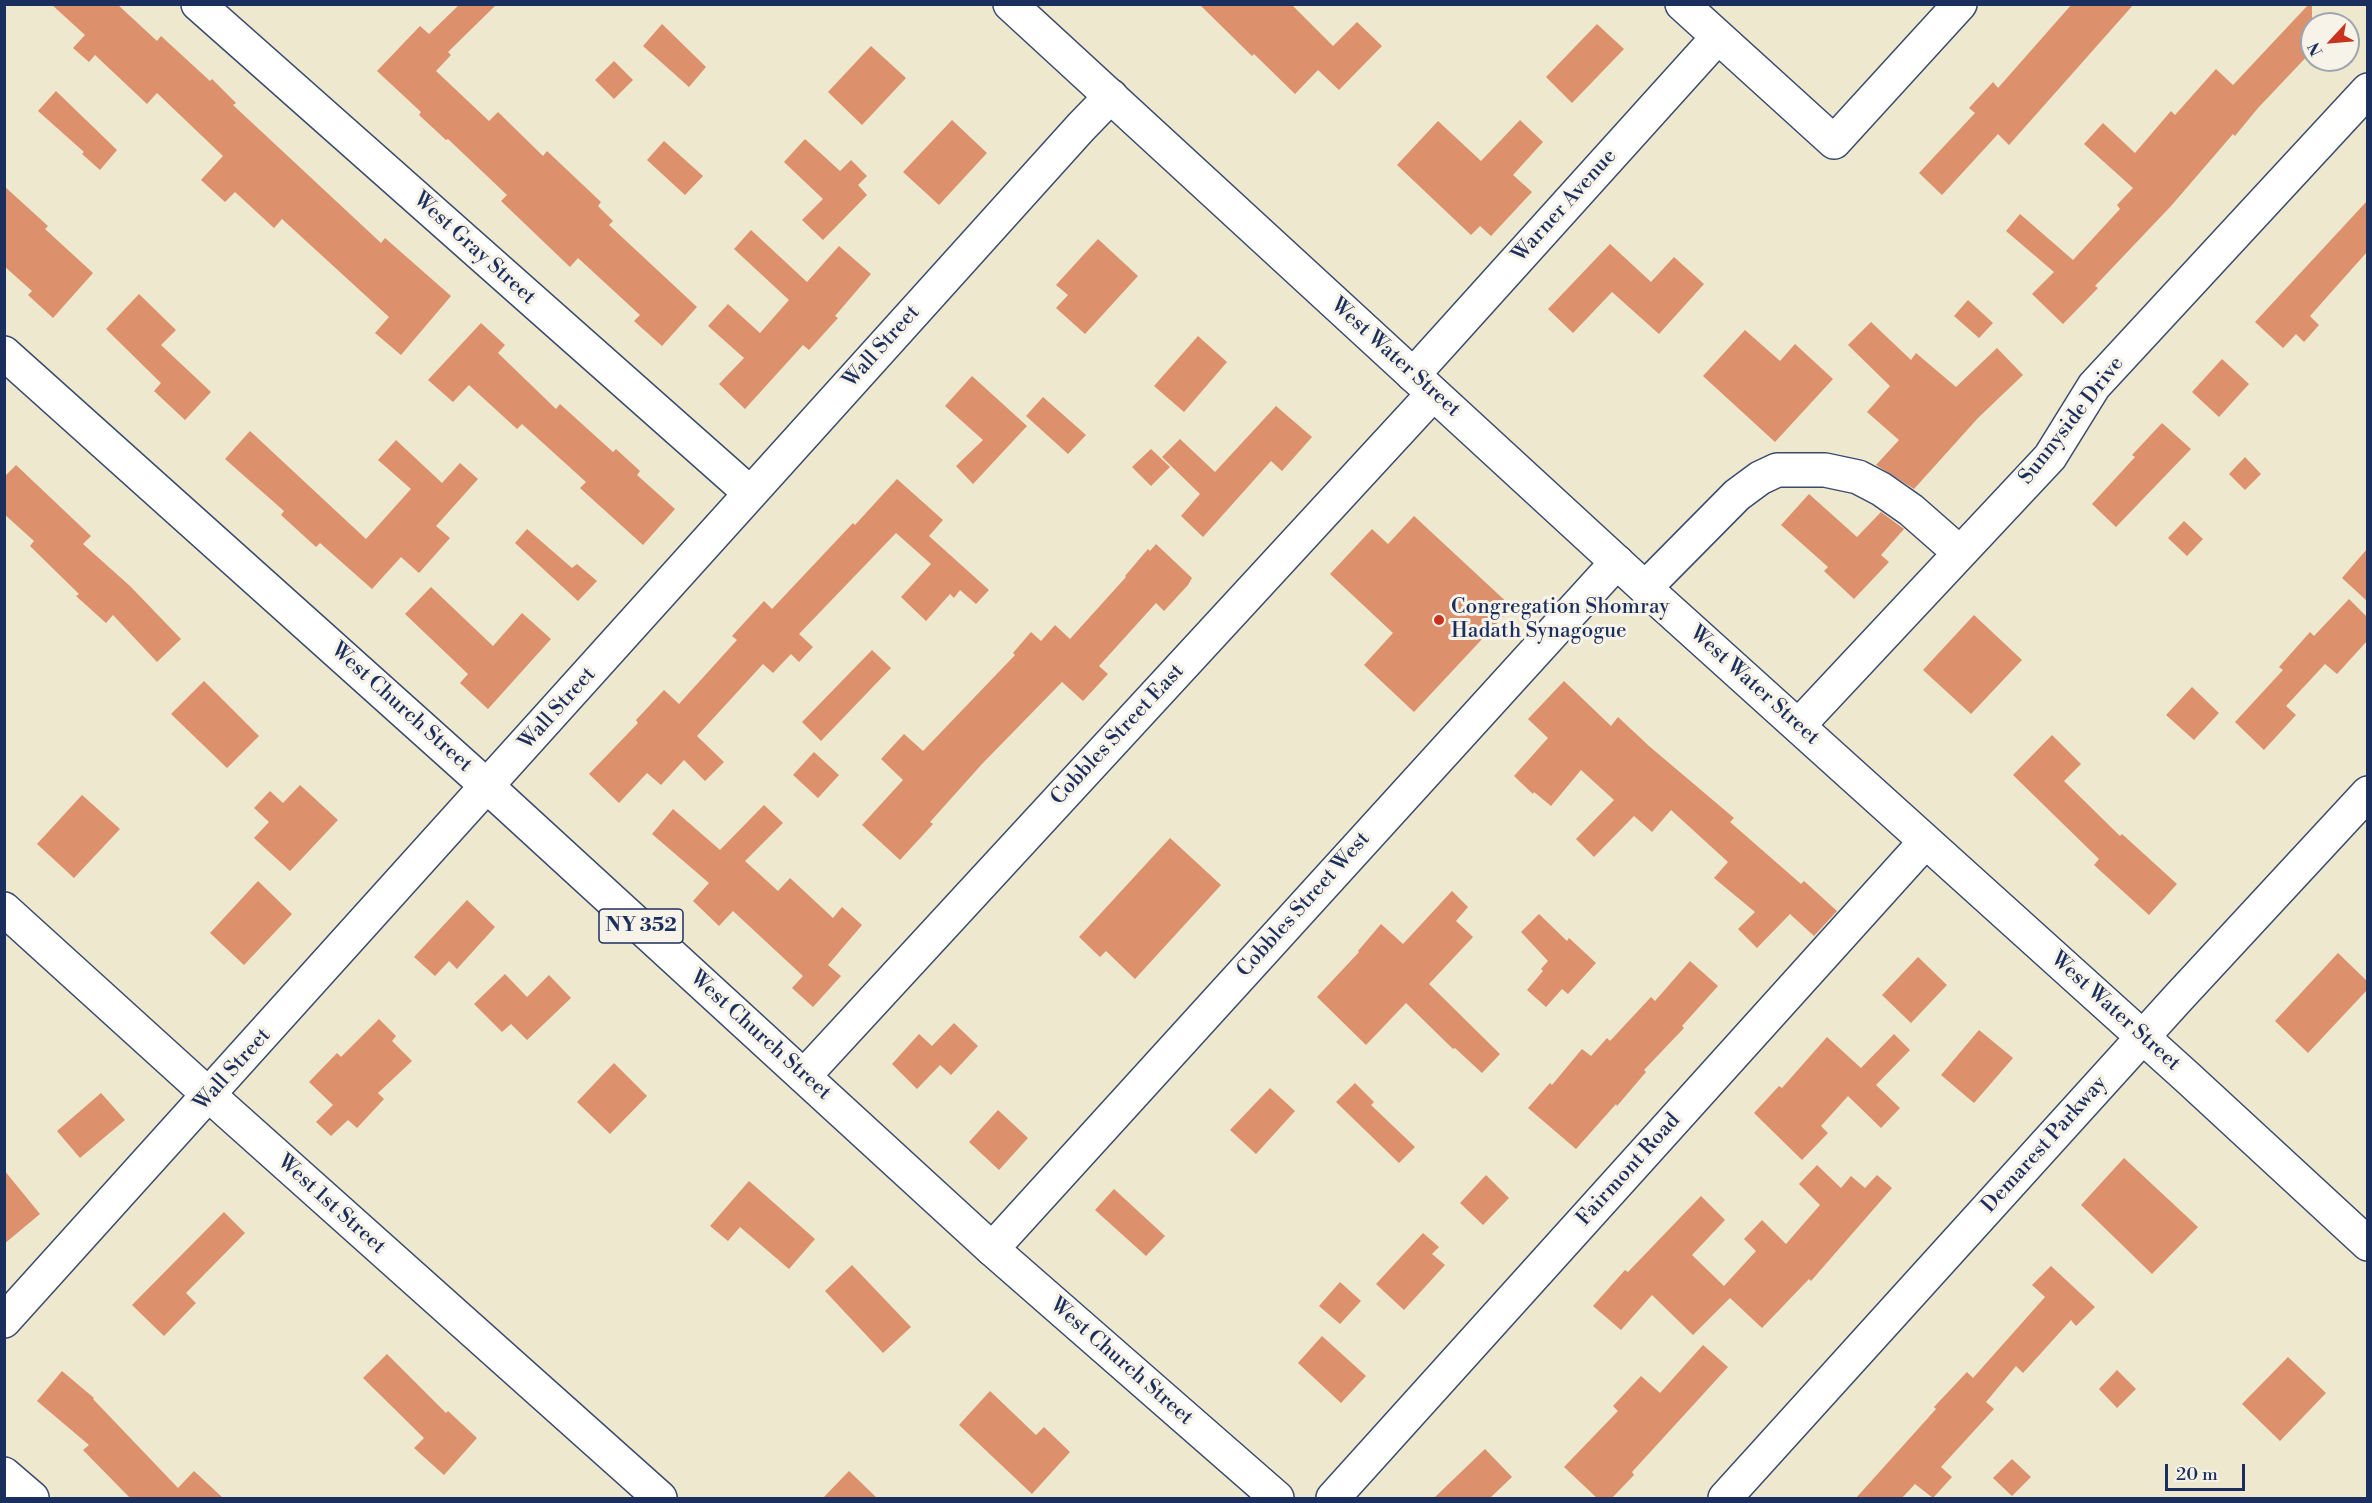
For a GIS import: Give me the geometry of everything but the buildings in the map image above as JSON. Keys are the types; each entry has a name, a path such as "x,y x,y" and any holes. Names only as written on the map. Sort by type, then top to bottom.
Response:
{"street":[{"name":"West Gray Street","path":"198,4 750,493"},
{"name":"West Water Street","path":"1010,4 1645,588 1799,725 2367,1244"},
{"path":"1682,4 1834,142 1960,4"},
{"name":"Warner Avenue","path":"1423,385 1718,37"},
{"name":"Sunnyside Drive","path":"1799,725 2050,457 2094,386 2367,90"},
{"name":"Wall Street","path":"4,1321 210,1096 750,493 1111,96"},
{"name":"West Church Street","path":"4,353 488,787 992,1249 1277,1498"},
{"name":"Cobbles Street East","path":"804,1076 1423,385"},
{"path":"1645,588 1737,495 1760,478 1777,470 1825,471 1858,477 1881,489 1911,510 1960,553"},
{"name":"Cobbles Street West","path":"992,1249 1617,562"},
{"name":"Demarest Parkway","path":"1725,1498 2367,793"},
{"name":"Fairmont Road","path":"1333,1498 1925,842"},
{"name":"West 1st Street","path":"4,909 660,1498"},
{"path":"4,1474 32,1498"}],"place":[{"name":"Congregation Shomray Hadath Synagogue","path":"1439,620"}]}
